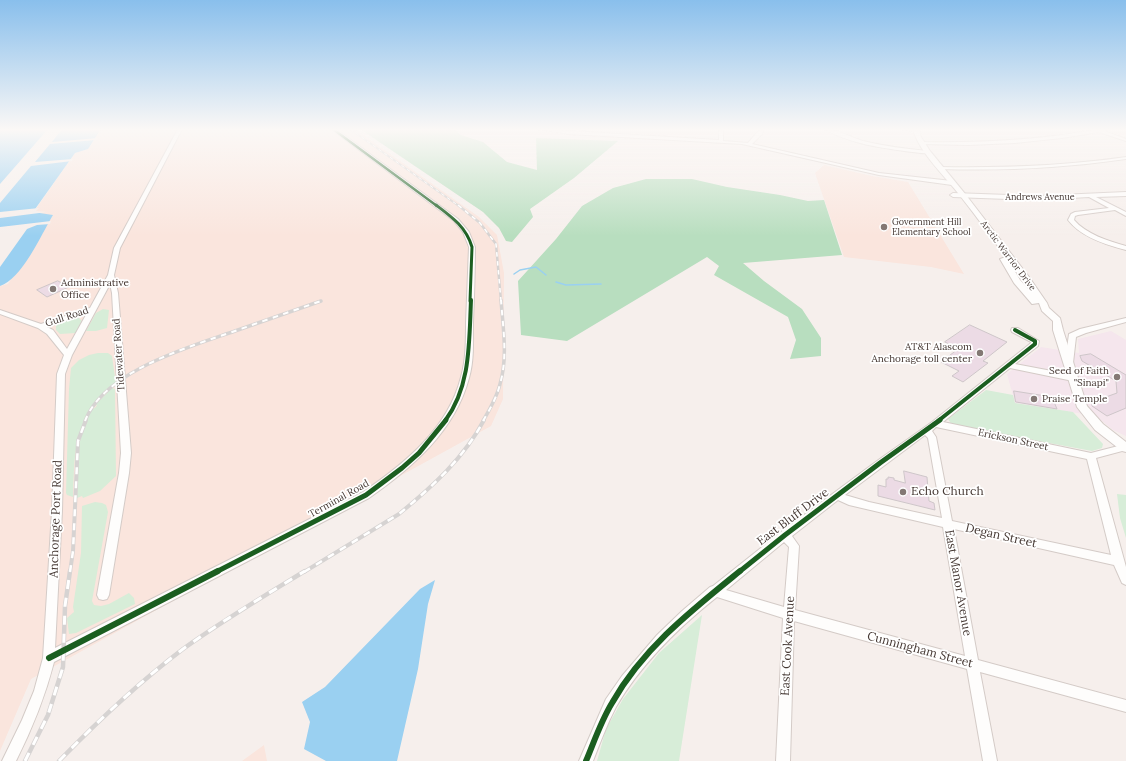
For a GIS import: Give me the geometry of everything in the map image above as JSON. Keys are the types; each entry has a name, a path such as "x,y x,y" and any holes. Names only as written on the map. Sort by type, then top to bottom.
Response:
{"main road":[{"name":"Arctic Warrior Drive","path":"937,165 952,183 958,196 1002,256 1017,281 1058,330 1082,407 1099,427 1126,447"}],"street":[{"name":"Tidewater Road","path":"103,595 124,473 126,453 115,293 111,275 117,248 161,165"},
{"name":"Terminal Road","path":"49,658 366,495 391,479 410,463 441,427 460,397 468,369 470,355 472,247 469,236 456,220 381,165"},
{"path":"838,165 879,174 952,183"},
{"path":"940,168 1042,168 1085,165"},
{"name":"Andrews Avenue","path":"958,196 1036,198 1092,197 1126,194"},
{"path":"1092,197 1126,214"},
{"path":"1114,209 1077,213 1072,215 1071,220 1078,228 1107,242 1126,248"},
{"name":"Anchorage Port Road","path":"9,761 27,724 40,691 49,658 57,511 61,374 68,355 111,275"},
{"name":"Gull Road","path":"41,326 93,309"},
{"path":"0,312 41,326 55,336 68,355"},
{"path":"1069,363 1072,336 1083,331 1126,320"},
{"name":"East Bluff Drive","path":"586,761 611,704 626,680 661,639 714,591 880,463 931,427 1035,344 1035,341 1016,330"},
{"path":"1009,365 1073,378"},
{"name":"Erickson Street","path":"931,427 1091,456"},
{"name":"East Manor Avenue","path":"931,427 990,761"},
{"path":"1126,447 1091,456 1118,560 1126,580"},
{"name":"Degan Street","path":"838,496 849,501 948,524 1118,560"},
{"name":"East Cook Avenue","path":"783,761 789,614 794,546 785,535"},
{"name":"Cunningham Street","path":"714,591 789,614 1126,706"}],"shaded area":[{"path":"67,165 405,165 479,217 497,235 504,273 503,399 491,426 31,679 0,751 0,286 8,284 52,215 33,213"},
{"name":"Government Hill Elementary School","path":"824,165 872,176 908,182 964,274 931,267 844,257 815,173"},
{"path":"1111,331 1126,340 1126,436 1113,430 1096,416 1015,403 1007,374 1041,347 1079,353 1078,339"},
{"path":"264,745 267,761 242,761"}],"green space":[{"path":"413,165 516,165 537,170 537,165 590,165 574,178 530,209 533,217 512,242 506,241 499,228 483,212"},
{"path":"646,179 692,179 727,187 808,201 824,200 842,255 743,263 764,281 802,309 821,338 821,356 790,359 796,340 788,317 714,275 719,266 707,257 567,341 521,335 518,281 556,239 582,206 613,188"},
{"path":"103,309 109,310 107,328 96,331 86,331 96,313"},
{"path":"79,318 82,321 76,333 60,334 56,330 56,326 61,322"},
{"path":"108,353 112,356 116,384 102,396 91,409 79,434 76,448 73,497 67,495 66,493 71,368 79,360 89,355"},
{"path":"112,388 115,389 116,476 100,491 83,498 82,496 77,498 78,453 82,431 91,411 97,405 95,405"},
{"path":"986,390 1013,395 1015,403 1073,412 1103,444 1102,448 1092,451 952,425 948,419"},
{"path":"1117,494 1126,495 1126,538 1120,518"},
{"path":"95,502 106,505 108,512 92,601 94,605 101,606 109,604 129,593 134,598 135,604 76,633 69,634 67,618 74,612 73,607 81,553 82,506"},
{"path":"702,615 679,761 597,761 606,729 623,699 659,653"}],"water":[{"path":"0,165 67,165 33,212 53,215 23,266 8,282 0,286"},
{"path":"435,580 428,604 418,669 397,761 326,761 304,749 310,722 302,702 325,687 420,589"}],"pier":[{"path":"17,165 43,165 31,166 0,203 0,184"},
{"path":"39,208 36,211 47,212 0,218 0,212"},
{"path":"51,221 50,224 37,225 27,229 0,267 0,227"}],"building":[{"name":"Administrative Office","path":"58,281 69,287 47,297 37,290"},
{"name":"AT&T Alascom Anchorage toll center","path":"970,325 1007,342 983,361 988,363 963,382 952,376 959,371 941,362 958,349 945,342"},
{"path":"1091,354 1126,375 1126,408 1107,416 1092,406 1092,402 1117,393 1116,381 1082,361 1080,356"},
{"name":"Praise Temple","path":"1014,391 1052,397 1057,409 1016,402"},
{"name":"Echo Church","path":"904,471 927,477 929,501 934,503 935,510 878,496 878,485 886,487 886,479 888,479 888,477 905,483"}],"waterway":[{"path":"514,274 520,270 536,267 546,275"},
{"path":"556,282 566,285 601,284"}],"railway":[{"path":"400,165 459,206"},
{"path":"458,205 480,223 496,244 501,301"},
{"path":"483,421 499,389 504,363 501,300"},
{"path":"85,421 95,403 110,388 150,363 172,353 321,301"},
{"path":"70,572 73,551 78,441 86,420"},
{"path":"304,572 399,514 411,504 457,459 467,447 484,420"},
{"path":"25,761 48,715 63,667 65,606 70,571"},
{"path":"59,761 88,731 150,675 183,649 305,571"}],"cycle path":[{"path":"49,658 366,495 419,453 448,418 458,399 465,378 469,355 471,243 468,235 456,220 381,165"},
{"path":"586,761 611,704 626,680 661,639 686,615 785,535 880,463 935,424 1035,344 1035,341 1015,330"}],"place":[{"name":"Government Hill Elementary School","path":"884,227"},
{"name":"Administrative Office","path":"53,289"},
{"name":"AT&T Alascom Anchorage toll center","path":"980,353"},
{"name":"Seed of Faith \"Sinapi\"","path":"1117,377"},
{"name":"Praise Temple","path":"1034,399"},
{"name":"Echo Church","path":"903,492"}]}
